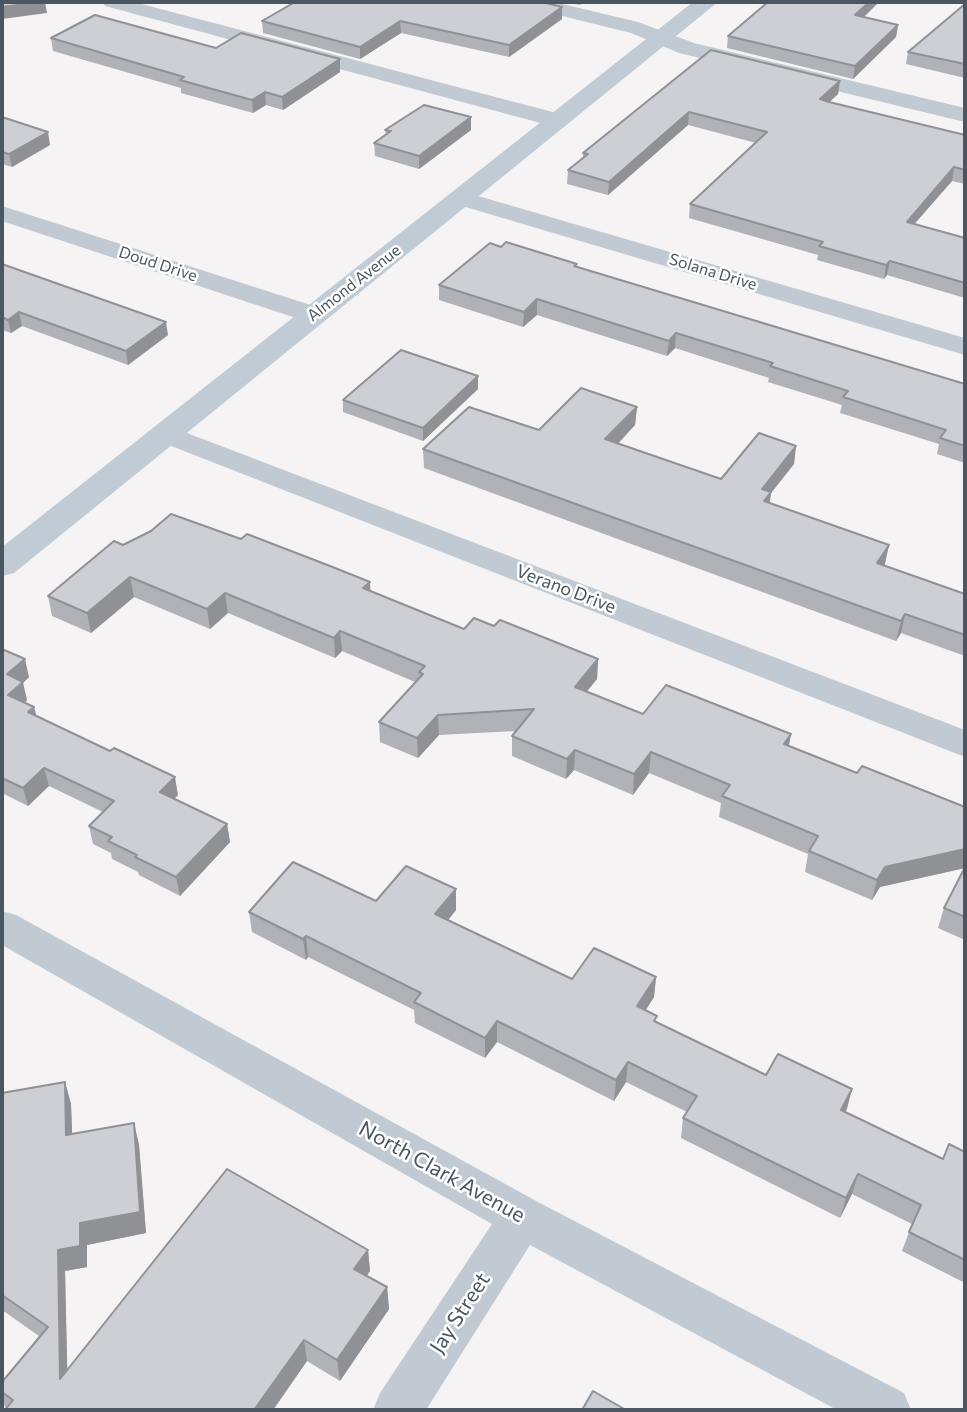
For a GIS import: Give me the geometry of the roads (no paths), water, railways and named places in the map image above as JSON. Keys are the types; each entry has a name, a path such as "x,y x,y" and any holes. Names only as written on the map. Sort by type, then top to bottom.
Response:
{"street":[{"path":"112,2 556,120"},
{"path":"529,2 638,28 687,48 965,115"},
{"name":"Almond Avenue","path":"2,565 707,2"},
{"name":"Solana Drive","path":"461,198 965,347"},
{"name":"Doud Drive","path":"2,213 314,315"},
{"name":"Verano Drive","path":"166,434 965,744"},
{"name":"North Clark Avenue","path":"2,926 522,1217 886,1410"},
{"name":"Jay Street","path":"398,1410 522,1217"}]}
